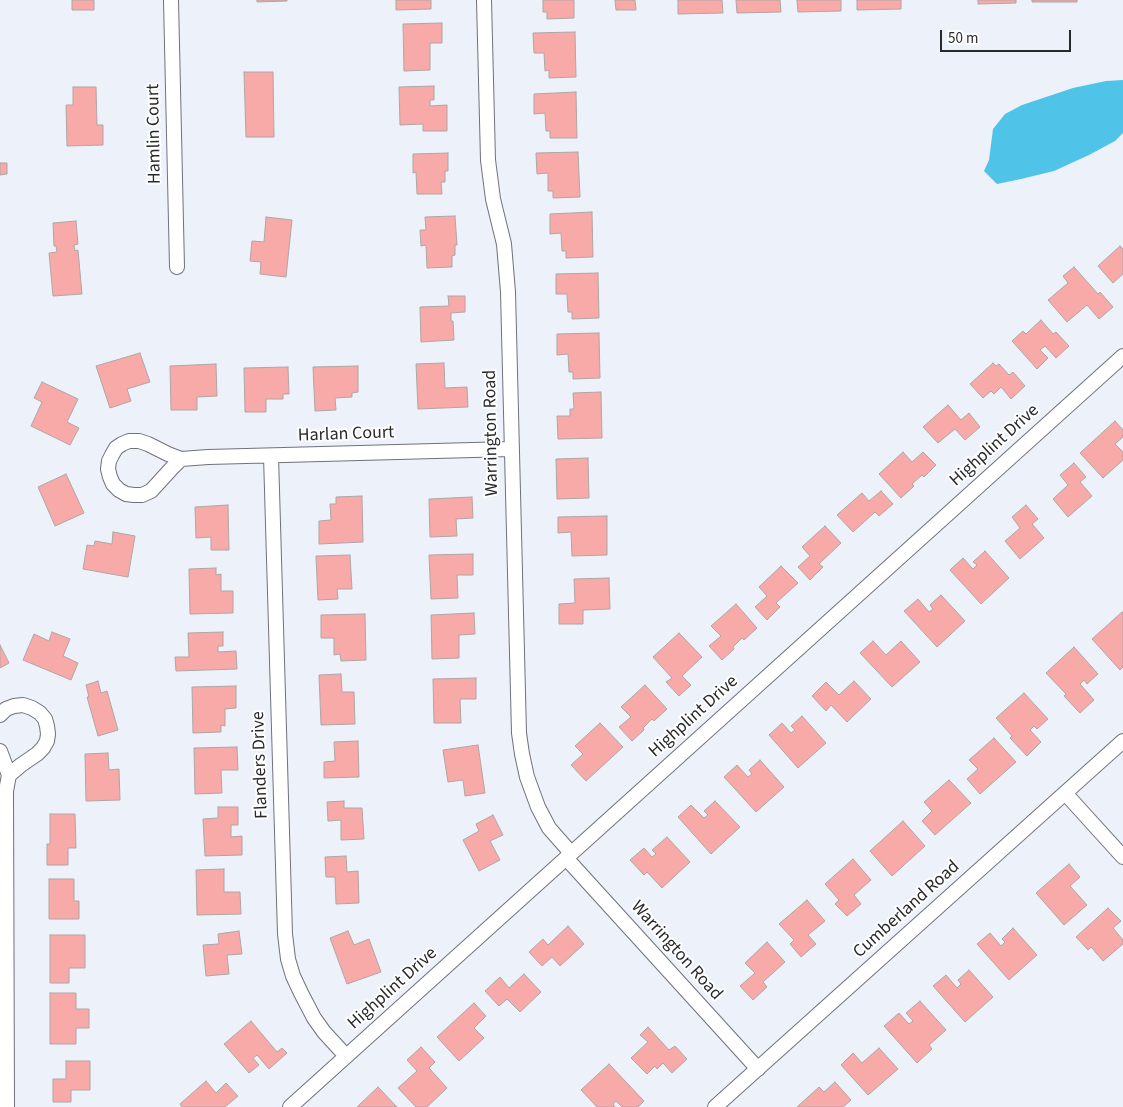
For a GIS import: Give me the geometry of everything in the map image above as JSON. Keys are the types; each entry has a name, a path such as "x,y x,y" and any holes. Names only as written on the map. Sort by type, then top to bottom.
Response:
{"street":[{"name":"Hamlin Court","path":"171,0 177,267"},
{"name":"Warrington Road","path":"484,0 488,160 493,200 504,244 506,268 517,687 519,733 527,776 543,819 569,856 758,1069"},
{"name":"Highplint Drive","path":"290,1107 1123,356"},
{"name":"Harlan Court","path":"181,459 150,491 142,495 126,494 119,490 110,477 108,469 109,461 116,448 129,441 139,441 148,444 181,459 208,456 511,449"},
{"name":"Flanders Drive","path":"271,456 285,934 288,959 293,976 314,1018 346,1056"},
{"path":"0,715 14,706 23,705 40,713 47,726 47,742 43,748 9,775"},
{"name":"Cumberland Road","path":"715,1107 1123,741"},
{"path":"0,751 9,775 6,791 5,1098"},
{"path":"1065,793 1123,857"}],"water":[{"path":"1123,80 1123,133 1115,141 1054,171 1021,179 997,184 984,171 989,160 993,129 1005,114 1022,105 1073,88 1106,81"}],"building":[{"path":"72,0 94,0 94,10 72,10"},
{"path":"257,0 287,0 287,1 257,2"},
{"path":"396,0 431,0 431,9 396,10"},
{"path":"543,0 574,0 574,18 547,19 547,12 543,12"},
{"path":"615,0 635,0 636,10 616,10"},
{"path":"678,0 722,0 723,13 678,14"},
{"path":"736,0 780,0 781,12 737,13"},
{"path":"797,0 841,0 841,11 798,12"},
{"path":"857,0 901,0 901,9 857,10"},
{"path":"978,0 1016,0 1016,3 978,4"},
{"path":"1032,0 1077,0 1077,2 1032,2"},
{"path":"442,23 442,43 430,43 430,70 404,71 403,24"},
{"path":"575,32 576,77 549,78 549,70 545,71 544,53 534,53 533,33"},
{"path":"244,72 273,72 274,137 246,137"},
{"path":"434,86 434,100 430,100 430,106 447,105 447,131 423,131 423,124 400,125 399,87"},
{"path":"73,87 96,87 97,125 103,125 103,145 67,146 66,105 73,105"},
{"path":"576,92 577,138 550,138 550,131 546,131 545,113 534,114 534,94"},
{"path":"578,152 580,197 553,198 553,191 548,191 548,173 537,174 536,153"},
{"path":"448,153 448,171 445,171 445,182 441,182 442,194 417,194 416,172 413,173 413,154"},
{"path":"0,163 7,163 7,174 0,175"},
{"path":"592,212 593,257 566,258 566,251 562,251 561,233 550,234 550,214"},
{"path":"455,216 457,245 455,245 455,255 452,256 452,267 427,268 426,245 421,246 420,230 426,230 425,217"},
{"path":"266,217 292,220 286,277 260,274 261,262 250,261 252,241 264,242"},
{"path":"76,221 78,244 74,245 75,251 78,250 82,294 53,296 49,253 57,252 56,246 54,246 53,223"},
{"path":"1120,246 1123,249 1123,274 1113,283 1098,266"},
{"path":"1074,267 1098,294 1100,292 1113,307 1099,319 1087,305 1067,322 1048,300 1068,283 1063,276"},
{"path":"598,273 599,318 572,319 572,312 568,312 567,294 556,294 556,274"},
{"path":"448,296 465,296 465,312 451,313 454,340 421,342 420,307 449,306"},
{"path":"1041,320 1053,334 1056,332 1069,346 1056,358 1045,346 1040,350 1048,358 1037,369 1012,341 1023,331 1026,334"},
{"path":"599,333 600,378 573,379 573,372 569,372 568,354 557,355 557,334"},
{"path":"140,353 150,382 127,389 131,401 110,408 96,366"},
{"path":"444,363 445,388 467,387 468,407 418,409 416,364"},
{"path":"993,363 996,366 999,364 1009,375 1013,372 1025,386 1011,399 1001,387 994,394 991,391 983,398 970,384"},
{"path":"216,364 217,396 197,397 197,410 171,410 170,366"},
{"path":"358,366 358,392 352,393 352,397 335,398 336,410 315,411 313,367"},
{"path":"288,367 289,394 283,394 283,399 266,399 266,412 245,412 244,368"},
{"path":"42,382 78,399 67,422 79,428 70,445 31,426 42,402 34,398"},
{"path":"601,392 602,438 558,439 557,416 570,416 570,409 574,409 573,393"},
{"path":"948,405 961,420 969,413 980,427 965,440 955,429 938,443 923,427"},
{"path":"1115,421 1123,430 1123,437 1115,444 1123,452 1123,460 1103,478 1080,453"},
{"path":"903,452 912,462 923,452 936,465 924,477 922,475 912,484 914,486 901,498 879,474"},
{"path":"588,458 589,498 557,499 556,459"},
{"path":"1074,463 1086,477 1080,482 1092,496 1068,517 1053,499 1068,485 1060,475"},
{"path":"66,474 84,513 55,526 38,487"},
{"path":"881,491 893,504 879,516 875,512 853,532 837,515 862,493 869,501"},
{"path":"362,496 363,542 319,544 319,521 331,520 330,504 336,504 336,497"},
{"path":"472,497 473,518 456,519 457,536 430,537 429,499"},
{"path":"228,505 229,550 211,550 211,537 196,538 195,507"},
{"path":"1026,505 1038,519 1032,524 1044,538 1020,559 1005,541 1020,528 1012,517"},
{"path":"607,516 607,555 572,556 571,532 558,533 558,517"},
{"path":"825,526 841,543 819,564 823,567 810,580 798,567 810,556 802,547"},
{"path":"113,532 135,536 128,577 83,569 87,545 94,546 95,541 112,544"},
{"path":"985,551 1009,578 981,604 950,570 963,558 973,569 977,565 973,562"},
{"path":"473,554 473,575 457,575 458,598 431,599 429,555"},
{"path":"350,555 352,589 337,589 338,599 318,600 316,556"},
{"path":"781,566 798,583 776,603 780,607 767,620 755,607 767,596 759,587"},
{"path":"216,568 216,575 221,574 221,591 233,591 233,613 190,614 189,569"},
{"path":"609,578 610,609 583,610 583,624 559,624 559,604 575,603 574,579"},
{"path":"941,595 965,621 937,647 904,611 918,599 929,612 933,609 930,605"},
{"path":"736,604 757,628 744,640 742,638 722,660 709,646 721,636 711,626"},
{"path":"1122,612 1123,667 1120,670 1092,639"},
{"path":"474,613 475,634 459,635 459,658 432,659 431,615"},
{"path":"365,614 366,660 341,661 340,654 334,655 334,638 321,638 321,615"},
{"path":"52,632 70,639 63,656 78,663 71,680 23,660 34,634 49,641"},
{"path":"223,632 223,646 218,646 218,652 236,651 237,669 176,671 175,657 189,657 188,633"},
{"path":"679,633 702,657 682,676 691,685 679,696 666,682 672,678 653,657"},
{"path":"873,641 886,655 901,641 920,662 892,687 860,653"},
{"path":"0,645 9,663 0,668"},
{"path":"1074,647 1098,674 1087,684 1084,680 1080,684 1094,700 1080,713 1064,696 1066,694 1046,673"},
{"path":"341,674 342,692 354,692 355,724 321,725 319,675"},
{"path":"476,678 476,699 460,699 461,723 434,723 433,679"},
{"path":"98,681 101,693 107,691 118,730 98,736 87,697 89,697 86,685"},
{"path":"854,681 871,699 847,722 831,705 826,711 812,696 826,682 839,695"},
{"path":"645,685 667,709 654,721 652,719 632,741 619,727 631,717 621,707"},
{"path":"236,686 236,708 225,709 225,726 221,725 221,732 193,733 192,687"},
{"path":"1024,693 1048,719 1037,729 1034,726 1030,730 1041,742 1027,756 1010,738 1012,736 996,718"},
{"path":"802,716 826,743 798,768 769,735 782,723 791,733 795,730 791,726"},
{"path":"600,723 623,747 586,781 571,765 583,754 575,746"},
{"path":"994,738 1016,762 980,794 967,779 978,769 969,760"},
{"path":"358,741 359,777 324,778 324,762 335,761 334,742"},
{"path":"478,745 485,793 465,796 463,780 448,782 443,750"},
{"path":"237,747 238,770 221,770 222,793 195,794 194,748"},
{"path":"108,753 109,770 119,769 120,800 86,801 85,754"},
{"path":"760,760 784,787 756,812 724,777 737,765 748,777 752,774 749,770"},
{"path":"949,780 971,803 935,835 922,821 932,811 924,802"},
{"path":"344,801 344,808 362,808 364,839 341,840 341,820 328,821 327,802"},
{"path":"715,801 740,827 711,854 678,817 691,805 704,818 708,815 704,811"},
{"path":"218,807 238,807 238,825 231,825 231,837 242,836 242,855 205,856 203,819 218,818"},
{"path":"50,814 75,814 76,848 68,848 68,865 47,865 47,844 50,844"},
{"path":"493,815 503,835 490,841 500,860 479,871 463,840 479,831 476,824"},
{"path":"903,821 925,846 892,876 870,851"},
{"path":"667,837 690,862 662,888 647,872 644,875 630,860 644,848 652,857 656,854 652,850"},
{"path":"346,856 347,872 358,871 359,903 336,904 335,877 326,877 325,857"},
{"path":"853,859 871,880 854,895 861,904 847,916 835,904 839,900 825,884"},
{"path":"1069,864 1080,877 1070,886 1087,905 1064,925 1036,893"},
{"path":"224,869 224,892 240,892 241,914 197,915 196,870"},
{"path":"49,879 74,879 74,901 79,901 79,919 49,919"},
{"path":"807,900 825,921 808,935 816,944 801,957 790,944 794,940 779,924"},
{"path":"1108,908 1121,921 1113,928 1123,940 1123,944 1103,961 1091,947 1088,950 1076,937"},
{"path":"568,926 584,944 560,966 552,957 542,966 529,952 543,939 548,945"},
{"path":"1013,928 1037,955 1009,980 977,944 990,933 1001,946 1005,942 1002,939"},
{"path":"239,931 242,954 227,955 229,974 206,976 203,945 219,944 218,934"},
{"path":"348,931 354,945 369,939 381,972 347,984 330,938"},
{"path":"50,935 85,935 85,968 69,968 69,983 50,983"},
{"path":"767,942 785,962 763,982 767,987 753,1000 740,986 755,973 745,963"},
{"path":"969,970 993,997 965,1022 933,986 946,975 957,988 961,984 958,980"},
{"path":"524,974 541,992 520,1012 507,999 499,1006 485,991 500,977 509,988"},
{"path":"50,993 76,993 76,1009 89,1009 89,1028 76,1028 76,1044 50,1044"},
{"path":"920,1001 946,1030 929,1045 932,1049 917,1063 884,1026 899,1013 909,1024 913,1021 906,1013"},
{"path":"474,1003 486,1016 474,1028 484,1038 459,1061 437,1037"},
{"path":"251,1021 277,1052 282,1048 287,1053 269,1069 257,1055 253,1058 259,1065 249,1073 224,1044"},
{"path":"648,1027 669,1050 675,1046 687,1059 672,1073 663,1063 657,1069 655,1066 647,1074 631,1058 648,1042 640,1035"},
{"path":"421,1047 435,1062 429,1068 447,1088 427,1107 416,1107 398,1088 417,1071 407,1060"},
{"path":"879,1048 898,1069 868,1095 841,1065 853,1053 862,1063"},
{"path":"66,1061 90,1061 90,1090 71,1090 71,1102 53,1102 53,1079 66,1079"},
{"path":"609,1064 644,1101 638,1107 622,1107 616,1101 613,1104 615,1107 597,1107 581,1090"},
{"path":"206,1081 216,1093 226,1083 238,1096 225,1107 182,1107 180,1104"},
{"path":"835,1082 851,1100 843,1107 797,1107 819,1087 824,1092"},
{"path":"378,1087 397,1107 357,1107"}]}
